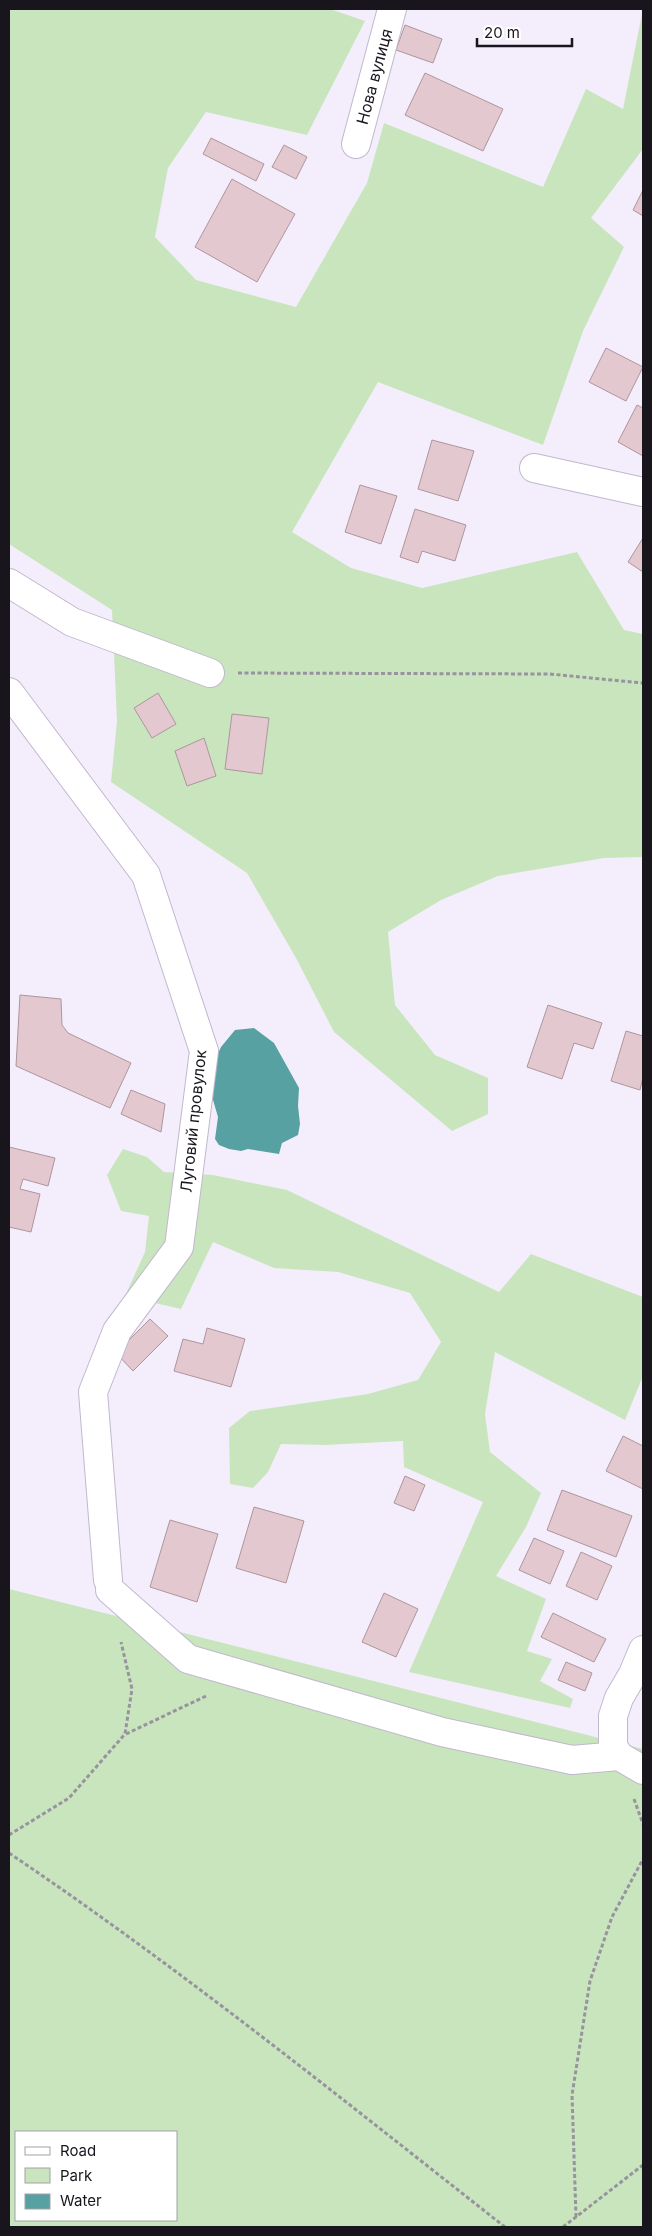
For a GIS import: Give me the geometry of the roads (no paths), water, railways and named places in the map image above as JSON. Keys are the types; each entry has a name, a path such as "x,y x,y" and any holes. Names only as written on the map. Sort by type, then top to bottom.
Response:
{"street":[{"name":"Нова вулиця","path":"356,144 392,9"},
{"path":"534,468 643,492"},
{"path":"9,583 72,622 210,673"},
{"name":"Луговий провулок","path":"9,692 146,875 204,1051 179,1247 117,1331 94,1392 109,1585 188,1659 442,1732 572,1760 616,1751"},
{"path":"643,1650 633,1674 619,1698 613,1716 616,1751 643,1770"}],"water":[{"path":"254,1028 274,1043 299,1088 300,1124 298,1135 282,1143 279,1154 248,1149 241,1151 229,1149 219,1145 215,1139 218,1117 211,1093 215,1060 221,1047 235,1030"}]}
